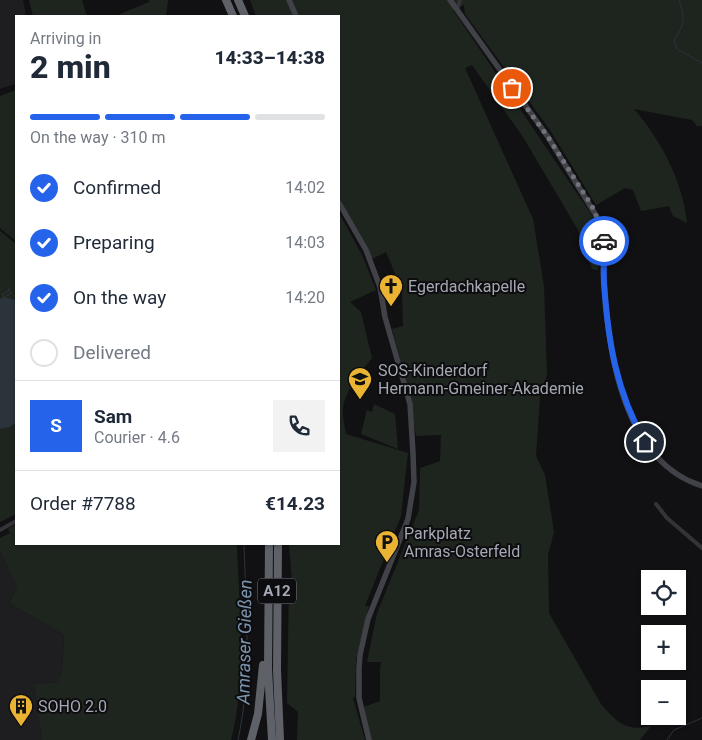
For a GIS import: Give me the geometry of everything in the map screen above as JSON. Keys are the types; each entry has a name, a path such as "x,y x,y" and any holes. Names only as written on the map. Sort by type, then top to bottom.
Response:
{"highway":[{"path":"226,0 233,15"},
{"path":"238,0 245,15"},
{"name":"A12","path":"269,545 268,696 272,740"},
{"name":"A12","path":"278,545 277,676 280,740"},
{"path":"251,740 258,714 263,660 268,646"}],"main road":[{"path":"289,0 296,15"},
{"path":"450,0 548,137 598,217 604,243 604,282 614,361 622,393 634,423 650,449 661,462 678,476 702,486"},
{"path":"340,205 366,250 380,287 388,326 410,404 412,430 414,482 408,519 368,619 360,655 358,676 359,698 369,740"}],"street":[{"path":"457,10 460,0"},
{"path":"656,504 667,518 702,548"},
{"path":"0,530 15,522"}],"shaded area":[{"path":"0,0 23,0 26,15 15,15 15,84 0,89"},
{"path":"29,0 82,0 87,15 33,15"},
{"path":"149,0 168,0 166,15 120,15 120,14 149,2"},
{"path":"250,0 702,0 702,126 697,126 692,120 634,109 662,148 676,177 685,208 687,223 673,216 669,206 641,211 633,190 625,188 596,205 550,130 465,14 464,5 453,10 593,217 599,241 598,270 592,269 578,230 523,137 472,65 465,68 533,219 544,286 547,375 540,397 536,456 545,475 554,532 548,555 549,613 601,704 622,724 634,728 651,726 640,740 370,740 361,708 380,701 381,662 367,662 377,613 419,510 420,468 440,461 441,435 416,436 408,388 392,329 403,326 402,290 386,252 372,259 340,200 340,15 256,15"},
{"path":"15,90 15,240 0,228 0,96"},
{"path":"340,215 362,255 376,290 350,302 361,312 372,358 362,370 345,398 343,414 346,434 408,453 401,516 365,606 369,606 356,660 355,697 353,698 365,740 297,740 298,712 287,703 289,585 292,582 289,545 340,545"},
{"path":"0,231 15,243 15,514 0,522"},
{"path":"4,297 15,300 15,423 10,427 0,429 0,299"},
{"path":"374,404 395,414 398,449 361,434 367,410 372,412"},
{"path":"15,525 15,545 237,545 241,643 239,693 231,740 42,740 34,684 57,682 62,672 64,635 9,603 17,587 0,551 0,538 10,533 8,529"},
{"path":"0,551 17,587 9,603 64,635 62,672 57,682 34,684 42,740 0,740"}],"waterway":[{"path":"679,0 683,21 674,40 677,49 702,63"},
{"path":"4,297 12,293 8,290 10,288"},
{"path":"3,295 8,291"},
{"name":"Amraser Gießen","path":"238,740 247,667 244,545"},
{"path":"667,740 674,730 702,718"}],"way so far":[{"path":"512,88 548,137 567,170 592,206 598,217 604,241"}],"place":[{"name":"Egerdachkapelle","path":"391,307"},
{"name":"SOS-Kinderdorf Hermann-Gmeiner-Akademie","path":"360,400"},
{"name":"Parkplatz Amras-Osterfeld","path":"387,563"},
{"name":"SOHO 2.0","path":"21,727"}],"route":[{"path":"604,241 604,282 614,361 625,403 645,442"}]}
